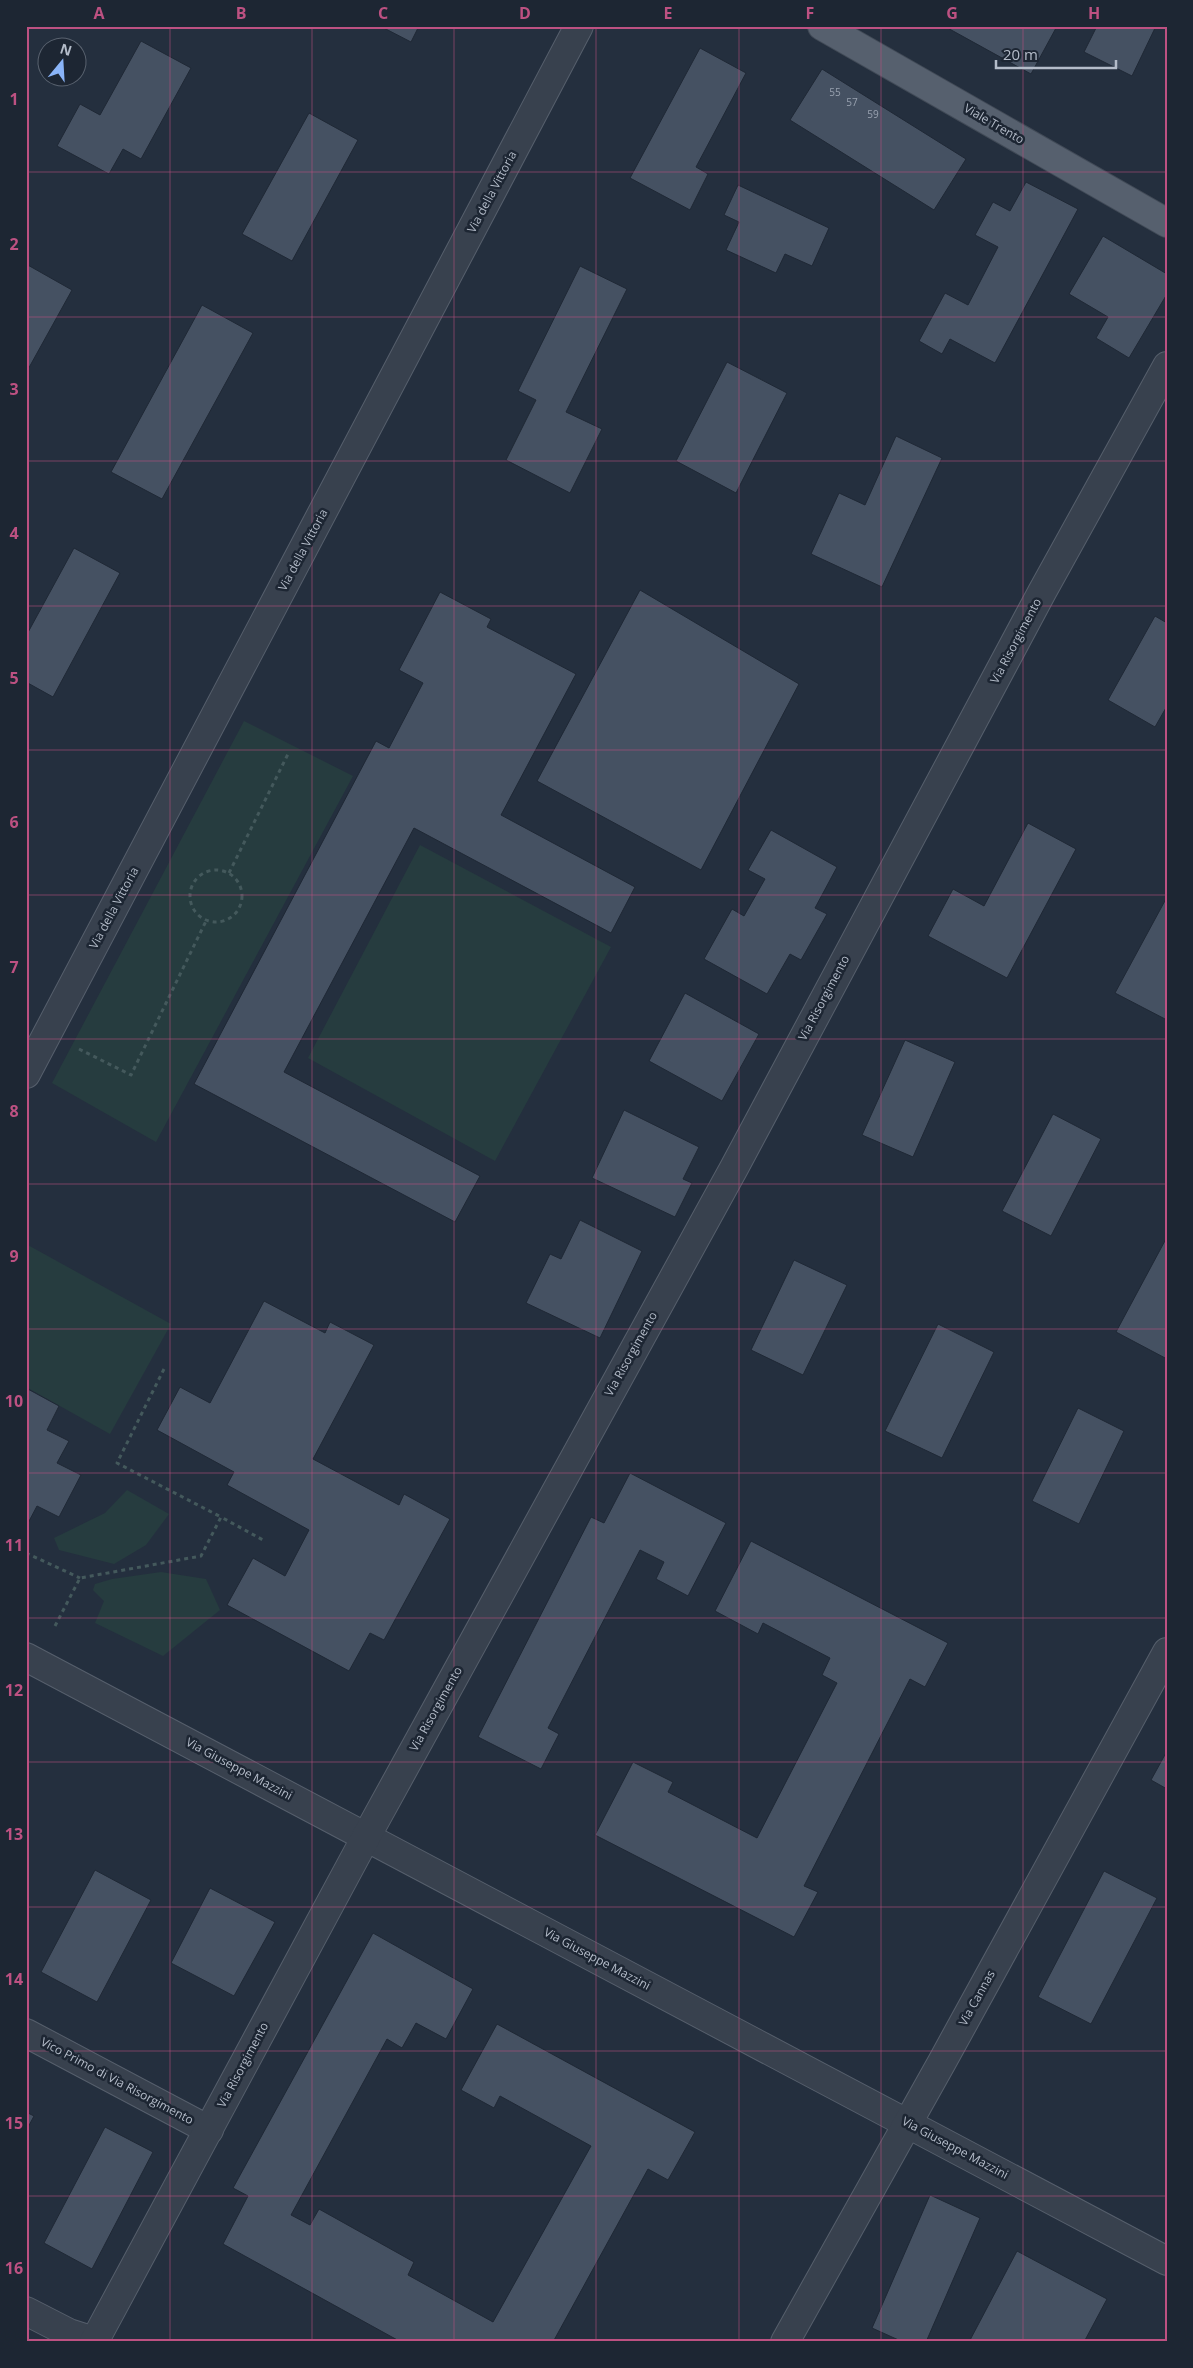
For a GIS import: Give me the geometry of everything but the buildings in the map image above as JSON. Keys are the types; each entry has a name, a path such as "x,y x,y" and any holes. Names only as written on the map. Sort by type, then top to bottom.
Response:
{"main road":[{"name":"Viale Trento","path":"822,26 1167,223"}],"street":[{"name":"Via della Vittoria","path":"26,1074 579,26"},
{"name":"Via Risorgimento","path":"94,2342 366,1837 734,1168 1042,592 1167,366"},
{"name":"Via Cannas","path":"785,2342 908,2124 1167,1652"},
{"name":"Via Giuseppe Mazzini","path":"26,1657 1167,2261"},
{"name":"Vico Primo di Via Risorgimento","path":"26,2033 209,2130"},
{"path":"26,2311 69,2333 94,2342"}],"path":[{"path":"229,873 288,754"},
{"path":"220,870 229,873 240,884 242,900 240,907 230,919 214,923 206,921 199,916 190,902 192,885 204,872 220,870"},
{"path":"73,1046 131,1075 206,921"},
{"path":"164,1369 117,1463 263,1540"},
{"path":"26,1553 80,1578 201,1556 221,1518"},
{"path":"55,1626 80,1578"}],"green space":[{"path":"244,721 353,776 156,1142 52,1083"},
{"path":"420,845 611,947 495,1161 308,1058"},
{"path":"26,1244 171,1324 110,1434 26,1387"},
{"path":"127,1490 169,1514 146,1545 114,1564 59,1550 54,1538 105,1513"},
{"path":"161,1572 206,1579 220,1610 163,1656 95,1623 104,1601 93,1590 95,1584 112,1579"}]}
